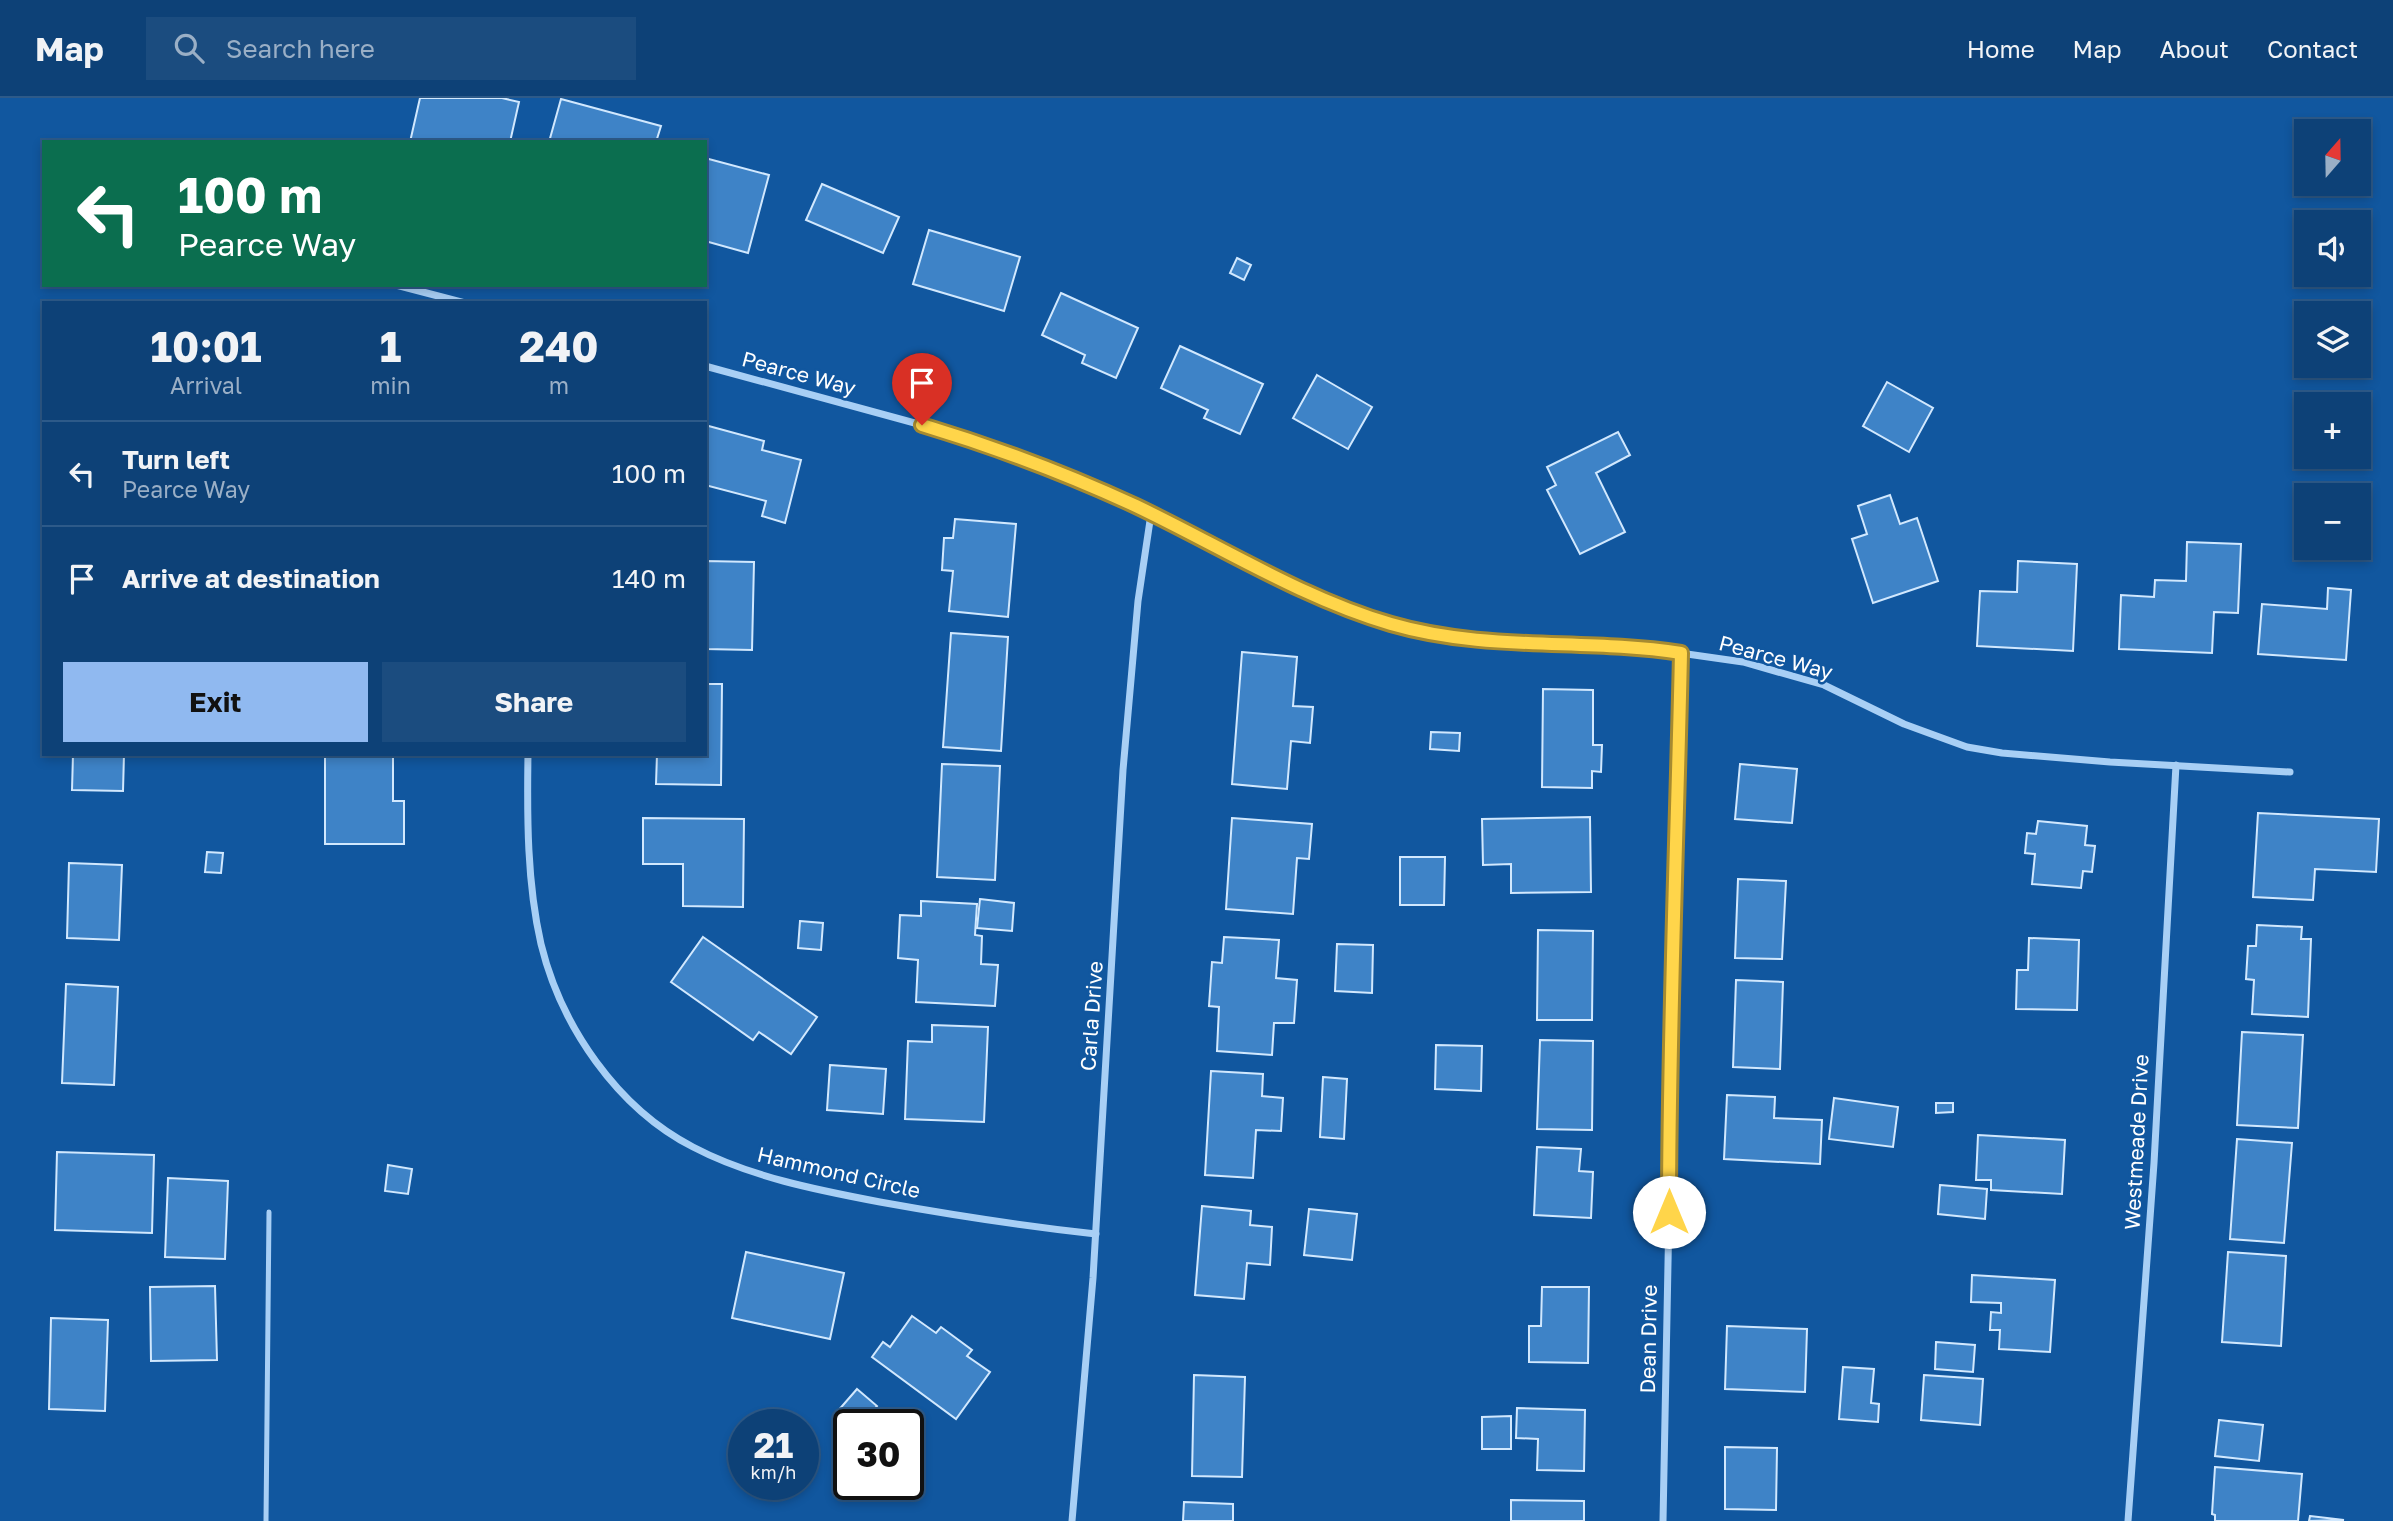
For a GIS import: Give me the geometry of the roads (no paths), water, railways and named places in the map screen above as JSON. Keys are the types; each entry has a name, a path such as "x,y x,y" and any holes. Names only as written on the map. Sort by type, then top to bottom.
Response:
{"street":[{"path":"405,287 457,301"},
{"name":"Pearce Way","path":"707,367 958,436 1030,461 1151,514 1312,594 1363,615 1429,635 1473,642 1638,647 1743,662 1824,685 1904,724 1967,747 2015,754 2290,772"},
{"name":"Carla Drive","path":"1072,1521 1096,1234 1123,770 1138,601 1151,514"},
{"name":"Dean Drive","path":"1663,1521 1669,1070 1681,653"},
{"name":"Hammond Circle","path":"528,756 528,816 534,903 541,944 554,985 571,1022 594,1058 622,1092 654,1123 692,1147 734,1165 820,1190 965,1217 1096,1234"},
{"name":"Westmeade Drive","path":"2128,1521 2154,1163 2176,765"}],"lane":[{"path":"267,1521 270,1212"}]}
